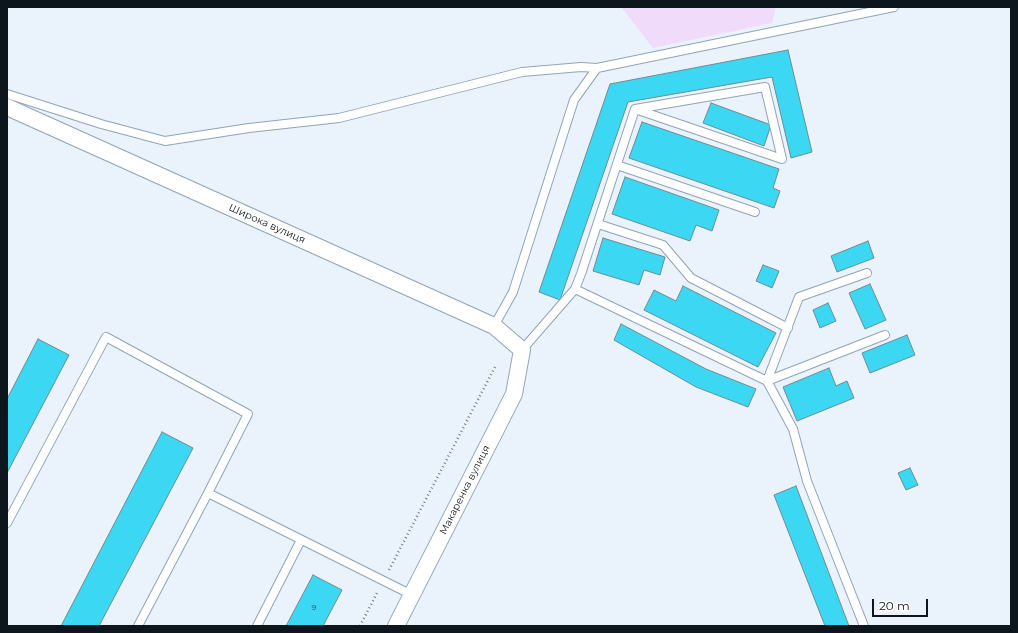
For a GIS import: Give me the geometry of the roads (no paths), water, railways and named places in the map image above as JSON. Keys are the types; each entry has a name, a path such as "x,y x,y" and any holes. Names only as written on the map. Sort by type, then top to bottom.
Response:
{"street":[{"name":"Широка вулиця","path":"7,107 494,326 522,350"},
{"name":"Макаренка вулиця","path":"396,626 514,394 522,350"}],"lane":[{"path":"7,94 101,124 165,140 249,128 340,118 522,72 581,67 597,68 894,7"},
{"path":"494,326 512,292 574,100 597,68"},
{"path":"765,87 782,159 657,117 635,109 765,87"},
{"path":"522,350 575,289 598,224 635,109"},
{"path":"617,165 755,212"},
{"path":"598,224 664,245 690,278 788,328"},
{"path":"767,381 799,297 867,273"},
{"path":"575,289 767,381 793,429 807,481 864,626"},
{"path":"767,381 885,335"},
{"path":"7,523 106,337 248,414 138,626"},
{"path":"208,493 412,595"},
{"path":"257,626 301,540"}]}
